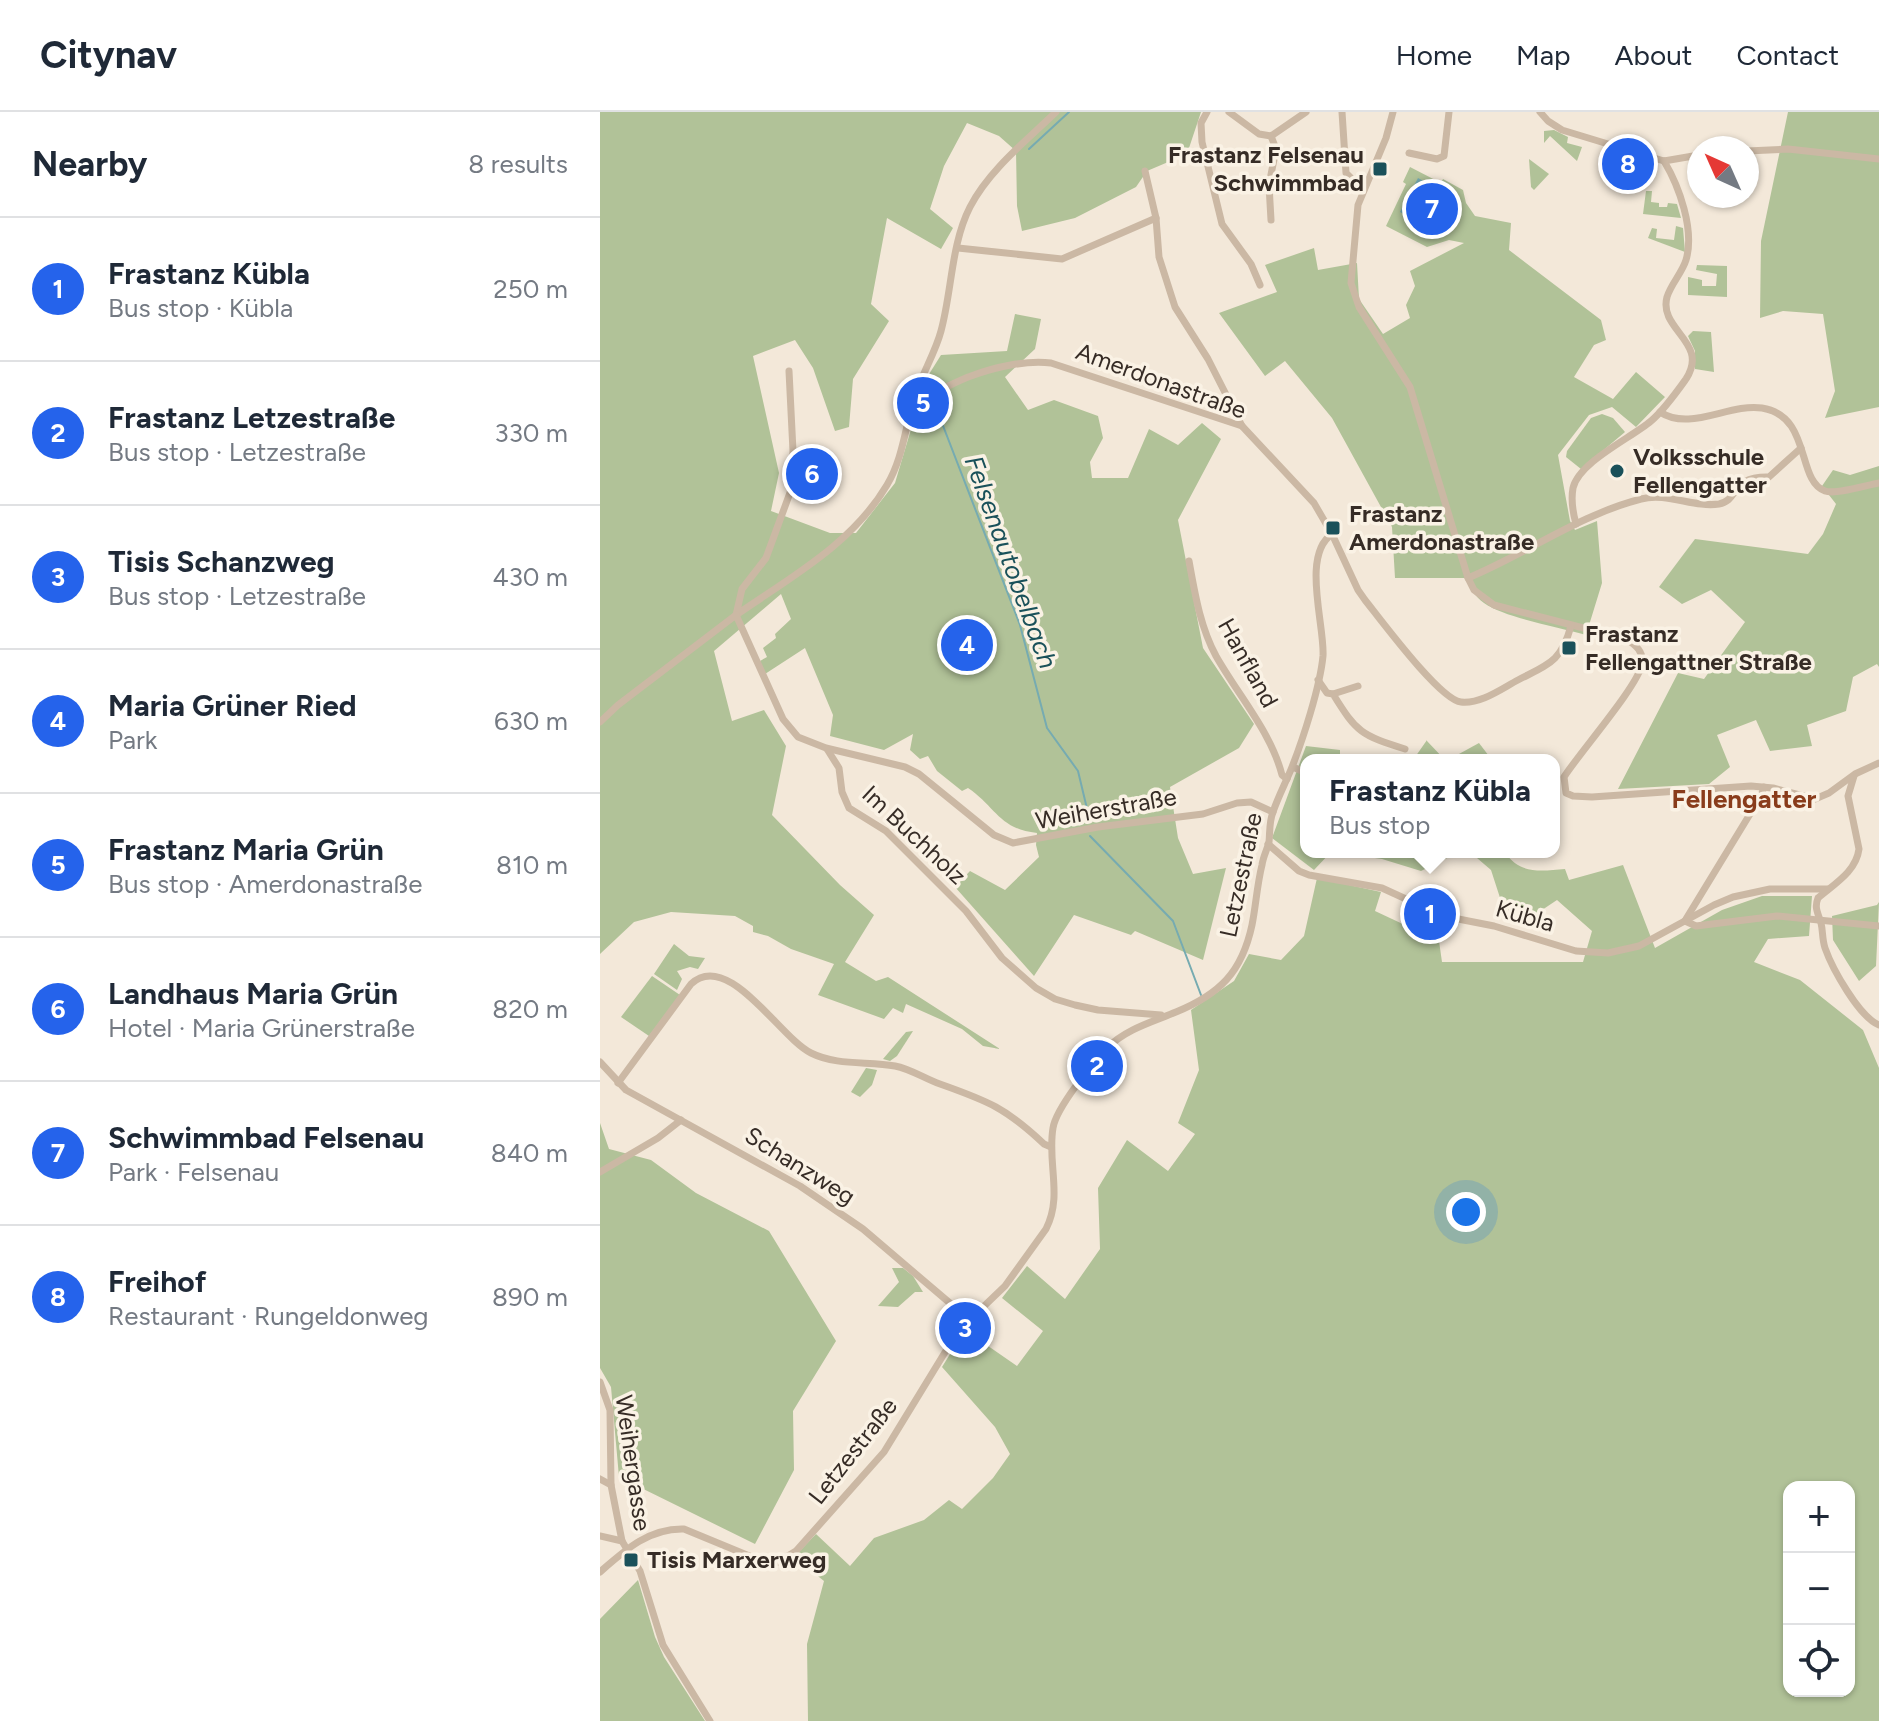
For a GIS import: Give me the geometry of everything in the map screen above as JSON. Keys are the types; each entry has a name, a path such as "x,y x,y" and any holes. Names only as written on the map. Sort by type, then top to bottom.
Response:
{"street":[{"path":"600,722 736,615 811,566 851,532 871,507 895,470 914,400 941,333 958,248 971,205 995,173 1056,112"},
{"path":"1207,112 1201,123 1202,142 1222,224 1251,264 1260,285"},
{"path":"1229,112 1259,134 1271,136 1306,112"},
{"path":"1342,112 1346,173 1366,184"},
{"path":"1393,112 1386,138 1358,205 1351,283 1354,296 1410,387 1468,578 1474,590 1494,605 1626,639 1638,647 1642,664 1637,677 1564,777 1566,793 1592,797 1764,787 1815,799 1879,763"},
{"path":"1409,153 1437,159 1444,156 1449,112"},
{"path":"1540,112 1562,130 1664,161 1687,157"},
{"path":"1271,136 1276,149 1269,185 1271,220"},
{"path":"1759,150 1788,149 1879,159"},
{"path":"1576,524 1573,485 1586,469 1660,412 1687,377 1693,362 1682,333 1671,323 1665,308 1667,295 1686,261 1688,242 1680,191 1664,161"},
{"path":"1145,171 1156,218 1159,257 1175,307 1208,359 1242,426"},
{"path":"958,248 1062,259 1156,218"},
{"name":"Amerdonastraße","path":"914,400 970,376 1039,361 1242,426 1302,487 1332,534 1365,600 1439,691 1460,703 1480,700 1550,663 1562,651 1571,626"},
{"path":"789,371 793,427 791,490 766,558 742,589 736,615 788,726 804,741 826,748"},
{"path":"1660,412 1668,417 1682,418 1750,407 1763,408 1784,419 1793,428 1813,480 1828,492 1879,483"},
{"path":"1468,578 1576,524 1643,498 1717,504 1727,501 1744,481 1753,476 1769,477 1801,448"},
{"name":"Letzestraße","path":"600,1572 653,1533 684,1529 769,1564 789,1557 884,1452 965,1324 1005,1286 1051,1219 1056,1198 1051,1147 1057,1112 1108,1047 1131,1030 1208,995 1228,980 1245,954 1273,812 1293,767 1318,680 1323,656 1316,582 1322,547 1332,534"},
{"name":"Hanfland","path":"1189,561 1194,597 1208,637 1263,733 1282,775 1287,779"},
{"path":"742,589 760,599"},
{"path":"1318,680 1327,693 1333,694 1358,686"},
{"path":"1333,694 1355,727 1374,739 1405,749"},
{"name":"Weiherstraße","path":"826,748 905,767 919,774 994,835 1013,843 1027,843 1098,827 1203,814 1237,803 1251,802 1273,812"},
{"name":"Im Buchholz","path":"826,748 836,759 842,792 849,808 886,831 966,911 1002,958 1036,988 1055,999 1098,1010 1167,1015"},
{"path":"1293,767 1300,770"},
{"path":"1855,774 1848,796 1858,857 1847,873 1815,904 1830,961 1855,1001 1872,1022 1879,1025"},
{"path":"1764,787 1685,921 1696,926 1777,916 1879,926"},
{"name":"Kübla","path":"1268,844 1299,871 1309,875 1382,888 1443,916 1494,926 1576,951 1608,953 1639,946 1714,905 1751,892 1828,889"},
{"path":"618,1083 691,984 702,976 716,974 756,1002 792,1040 814,1055 858,1064 896,1066 980,1097 1000,1108 1051,1147"},
{"name":"Schanzweg","path":"600,1062 626,1090 800,1186 863,1229 951,1304 965,1324"},
{"path":"600,1172 658,1138 681,1120"},
{"name":"Weihergasse","path":"600,1382 610,1410 611,1485 622,1541 640,1571 663,1645 710,1721"},
{"path":"600,1479 611,1485"},
{"path":"600,1536 622,1541"}],"green space":[{"path":"600,112 1201,112 1187,154 1147,171 1136,187 1075,218 1022,231 1017,206 1016,151 999,136 967,123 944,166 930,209 953,228 941,249 887,218 871,304 889,321 853,379 849,427 835,431 813,368 795,340 753,356 779,473 771,511 830,533 856,533 895,483 926,379 941,355 1007,351 1015,314 1041,319 1035,349 1005,377 1028,410 1054,400 1098,416 1103,438 1090,462 1092,478 1128,478 1149,429 1178,445 1202,423 1221,439 1178,520 1203,648 1254,724 1239,748 1170,787 1178,838 1193,874 1226,868 1203,960 1135,931 1131,935 1074,915 1034,976 955,887 970,871 1005,890 1039,857 1037,833 1024,831 1006,822 968,788 962,791 937,771 928,756 920,759 910,750 913,734 884,750 830,736 833,715 805,648 765,674 760,661 767,657 763,648 776,638 775,634 791,619 781,594 714,651 732,721 764,710 786,746 772,815 874,915 845,962 876,981 888,977 1000,1049 983,1046 962,1029 906,1004 903,1013 893,1008 884,1019 818,995 834,964 753,932 753,926 735,916 671,912 634,922 600,954"},
{"path":"1788,112 1879,112 1879,407 1825,418 1835,391 1823,314 1783,311 1760,318 1761,241"},
{"path":"1554,130 1568,137 1567,143 1582,147 1577,161 1550,136 1544,143 1544,131"},
{"path":"1529,159 1549,174 1534,190 1531,187"},
{"path":"1410,167 1463,190 1466,203 1475,216 1511,223 1509,250 1601,320 1606,340 1594,345 1574,377 1613,399 1636,372 1665,397 1636,427 1612,407 1589,415 1558,455 1570,521 1575,530 1597,521 1602,583 1586,635 1518,618 1493,608 1478,598 1465,578 1395,578 1392,527 1332,418 1285,361 1265,376 1219,313 1277,292 1265,265 1314,248 1318,270 1357,263 1359,299 1383,334 1410,318 1406,305 1415,286 1410,271 1464,243 1449,240 1427,247 1386,226 1406,184 1403,182"},
{"path":"1646,191 1652,191 1651,202 1659,203 1659,207 1667,207 1668,203 1677,204 1681,218 1643,214"},
{"path":"1676,226 1683,228 1685,252 1648,238 1652,228 1657,229 1656,238 1674,240"},
{"path":"1697,265 1727,266 1727,297 1688,295 1688,277 1702,280 1702,286 1716,286 1717,274 1696,270"},
{"path":"1693,331 1711,332 1714,372 1695,369 1695,351 1688,336"},
{"path":"1602,414 1613,418 1625,432 1581,469 1566,457 1567,451 1591,418"},
{"path":"1879,466 1879,667 1877,664 1853,677 1846,711 1807,725 1812,746 1770,751 1756,720 1717,735 1730,767 1709,784 1618,789 1678,673 1704,679 1745,622 1711,590 1682,604 1659,587 1695,539 1808,554 1823,534 1836,504 1822,486 1833,470 1850,475"},
{"path":"1427,740 1439,754 1417,754"},
{"path":"1479,743 1487,754 1459,754"},
{"path":"1306,746 1340,750 1340,754 1303,754"},
{"path":"1300,762 1300,858 1325,858 1314,870 1272,838"},
{"path":"1375,858 1447,858 1421,871"},
{"path":"1477,858 1510,858 1517,865 1539,871 1565,869 1569,880 1623,865 1655,948 1722,910 1762,896 1812,896 1809,936 1768,939 1754,962 1800,980 1863,1030 1879,1068 1879,1721 808,1721 807,1644 824,1581 794,1557 816,1534 850,1566 874,1538 924,1520 949,1500 962,1509 993,1478 1010,1454 995,1427 942,1367 965,1330 1017,1366 1043,1331 1002,1298 1027,1266 1065,1299 1100,1249 1098,1188 1127,1140 1168,1171 1195,1134 1178,1123 1199,1070 1191,1010 1234,981 1249,954 1281,960 1304,936 1317,878 1381,892 1375,911 1439,941 1442,962 1583,962 1592,931 1557,900 1527,920 1503,907 1491,870"},
{"path":"1879,902 1876,966 1859,981 1833,940 1832,916"},
{"path":"674,944 689,956 705,958 698,969 690,967 677,971 682,979 677,990 654,974"},
{"path":"652,976 680,995 649,1036 621,1017"},
{"path":"913,1031 897,1056 890,1061 883,1059 906,1032"},
{"path":"866,1068 877,1070 872,1085 860,1097 851,1092"},
{"path":"600,1123 609,1149 651,1160 696,1193 769,1231 836,1341 793,1411 794,1470 755,1544 619,1477 611,1387 600,1368"},
{"path":"892,1268 903,1268 913,1276 923,1292 915,1292 898,1307 878,1306 899,1282"},
{"path":"638,1580 664,1657 705,1721 600,1721 600,1619"}],"water":[{"path":"1418,178 1449,195 1432,229 1400,212"}],"waterway":[{"name":"Felsenautobelbach","path":"1029,149 1069,112"},
{"name":"Felsenautobelbach","path":"935,405 1020,625 1047,728 1078,771 1089,817"},
{"name":"Felsenautobelbach","path":"1090,836 1173,921 1201,995"}],"place":[{"name":"Freihof","path":"1628,164"},
{"name":"Frastanz Felsenau Schwimmbad","path":"1380,169"},
{"name":"Schwimmbad Felsenau","path":"1432,209"},
{"name":"Frastanz Maria Grün","path":"923,403"},
{"name":"Volksschule Fellengatter","path":"1617,471"},
{"name":"Landhaus Maria Grün","path":"812,474"},
{"name":"Frastanz Amerdonastraße","path":"1333,528"},
{"name":"Maria Grüner Ried","path":"967,645"},
{"name":"Frastanz Fellengattner Straße","path":"1569,648"},
{"name":"Frastanz Kübla","path":"1430,914"},
{"name":"Frastanz Letzestraße","path":"1097,1066"},
{"name":"Tisis Schanzweg","path":"965,1328"},
{"name":"Tisis Marxerweg","path":"631,1560"}],"district":[{"name":"Fellengatter","path":"1744,799"}]}
